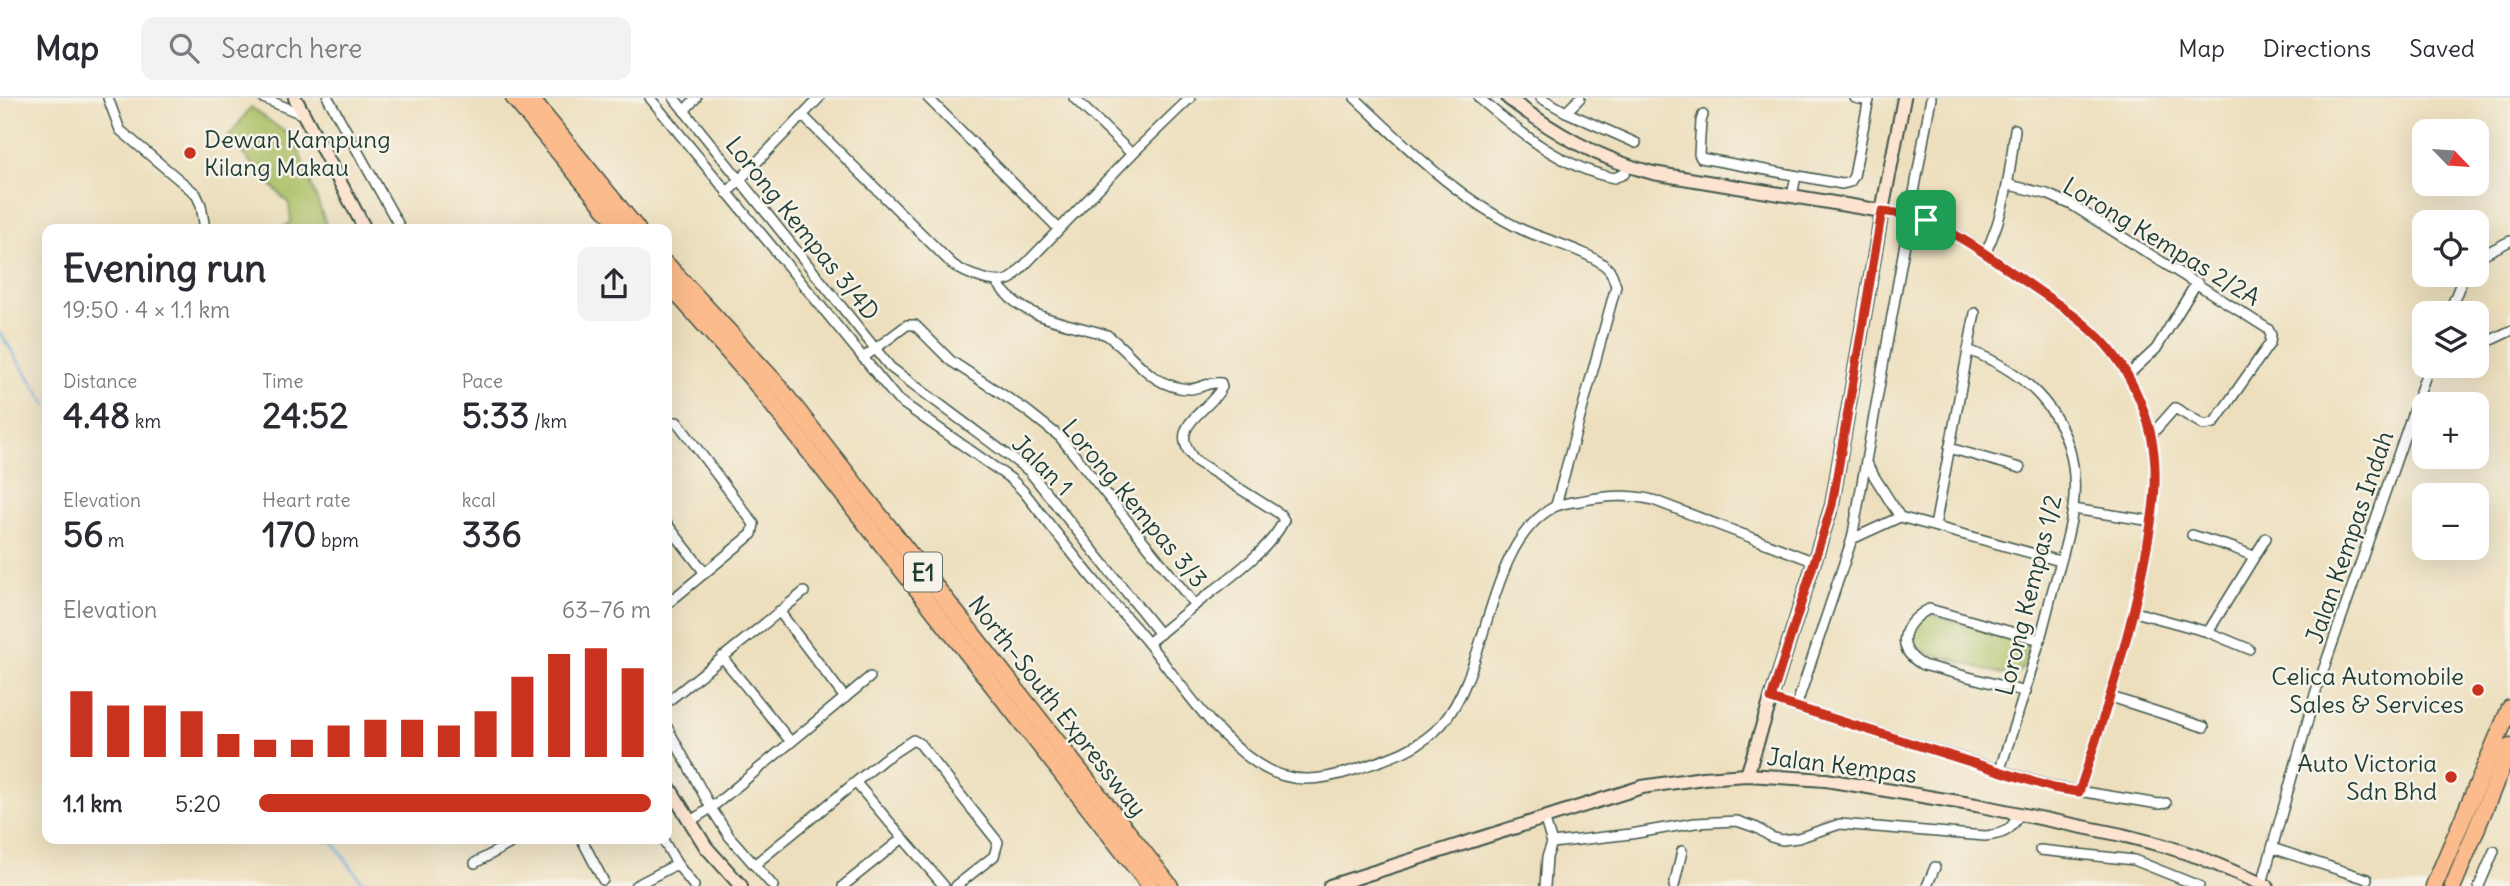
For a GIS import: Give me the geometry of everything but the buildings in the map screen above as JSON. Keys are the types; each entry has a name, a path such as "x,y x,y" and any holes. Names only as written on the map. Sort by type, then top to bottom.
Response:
{"highway":[{"path":"514,98 618,224"},
{"path":"530,98 632,224"},
{"name":"North–South Expressway","path":"672,270 775,383 1170,886"},
{"name":"North–South Expressway","path":"672,288 754,381 1150,886"},
{"path":"2434,886 2510,708"},
{"path":"2453,886 2510,747"}],"main road":[{"path":"295,98 362,224"},
{"path":"1508,98 1564,137 1628,167 1882,211"},
{"path":"1747,775 1832,505 1904,98"},
{"name":"Jalan Kempas","path":"1331,886 1642,787 1747,775 1826,780 2019,814 2165,845 2265,885"},
{"path":"672,793 706,847 741,886"}],"street":[{"path":"108,98 120,130 197,194 204,224"},
{"path":"263,98 304,115"},
{"path":"328,98 398,224"},
{"path":"650,98 897,398 1011,479 1148,643 1177,682 1228,740 1272,772 1294,779 1321,780 1400,754 1426,739 1441,725 1462,693 1514,550 1535,520 1556,505 1587,499 1637,496 1815,562"},
{"name":"Lorong Kempas 3/4D","path":"674,98 876,348"},
{"path":"684,111 696,98"},
{"path":"727,193 820,98"},
{"path":"928,98 1059,229"},
{"path":"1074,98 1132,154"},
{"path":"803,116 952,264 970,274 997,282 1012,278 1190,98"},
{"path":"1354,98 1469,199 1523,229 1598,260 1611,271 1616,286 1556,505"},
{"path":"1479,98 1532,141 1560,158 1614,178 1624,174 1628,167"},
{"path":"1541,98 1636,143"},
{"path":"1566,112 1580,98"},
{"path":"1703,115 1701,158 1842,184 1853,179 1869,99 1855,98"},
{"path":"1796,706 1852,539 1931,98"},
{"path":"1985,254 2000,220 2009,185 2015,129"},
{"path":"1792,196 1796,176"},
{"name":"Lorong Kempas 2/2A","path":"2009,185 2047,194 2071,205 2197,282 2268,329 2272,335 2270,343 2214,423 2204,425 2175,408 2151,435"},
{"path":"1882,211 1911,216 1939,227 1985,254 2090,329 2107,346 2128,375 2151,435 2155,465 2152,522 2135,612 2111,697 2079,792"},
{"path":"2489,252 2510,242"},
{"path":"997,282 1004,294 1028,310 1107,335 1140,368 1164,382 1187,389 1212,382 1221,383 1222,387 1216,397 1194,416 1188,425 1185,442 1189,454 1280,514 1284,520 1281,528 1255,556 1195,605"},
{"path":"2128,375 2156,349 2197,282"},
{"path":"1935,526 1975,313"},
{"name":"Lorong Kempas 3/3","path":"863,358 907,325 915,325 951,361 1035,417 1060,437 1195,605 1148,643"},
{"path":"2489,341 2510,331"},
{"name":"Jalan 1","path":"876,348 900,377 1029,471 1160,634"},
{"name":"Lorong Kempas 1/2","path":"1968,350 1994,360 2016,373 2038,394 2058,421 2068,446 2074,476 2073,509 2060,561 2026,692 2000,769"},
{"name":"Jalan Kempas Indah","path":"2265,885 2272,848 2316,691 2425,378"},
{"path":"672,421 677,422 754,524 755,529 672,600"},
{"path":"1950,447 2020,468"},
{"path":"1867,465 1900,517"},
{"path":"2073,509 2152,522"},
{"path":"1852,539 1900,517 2060,561"},
{"path":"672,530 705,573"},
{"path":"2192,535 2253,556"},
{"path":"2208,632 2266,538"},
{"path":"672,698 804,592"},
{"path":"2026,692 1923,665 1914,660 1908,652 1905,635 1912,620 1929,609 2040,640"},
{"path":"779,611 845,698"},
{"path":"2135,612 2208,632 2249,649"},
{"path":"722,657 790,742"},
{"path":"689,822 711,808 870,677"},
{"path":"2111,697 2204,727"},
{"path":"1771,699 1898,741 2000,769 2053,788 2166,803"},
{"path":"672,736 729,836 773,886"},
{"path":"754,866 884,759 913,740 920,744 998,842 994,856 956,886"},
{"path":"856,783 944,886"},
{"path":"1552,843 1695,823 1737,821 1782,840 1798,838 1840,824 1985,836 2008,832 2019,814"},
{"path":"1544,817 1552,843 1547,857 1545,886"},
{"path":"843,886 903,838"},
{"path":"475,863 509,844"},
{"path":"583,844 603,880"},
{"path":"666,844 694,886"},
{"path":"2272,848 2367,879"},
{"path":"2040,850 2134,860 2199,886"},
{"path":"1674,886 1682,851"},
{"path":"2479,886 2494,851"},
{"path":"635,886 677,863"},
{"path":"1927,886 1935,867"}],"green space":[{"path":"251,107 294,139 326,224 288,224 291,222 289,204 228,138"},
{"path":"1928,613 2025,642 2028,651 2023,668 2012,677 1915,649 1907,635 1913,619"}],"waterway":[{"path":"0,333 42,397"},
{"path":"334,844 365,886"}],"place":[{"name":"Dewan Kampung Kilang Makau","path":"190,153"},
{"name":"Celica Automobile Sales & Services","path":"2478,690"},
{"name":"Auto Victoria Sdn Bhd","path":"2451,777"}],"route":[{"path":"1882,211 1926,220 1985,254 2090,329 2107,346 2128,375 2151,435 2155,492 2135,612 2111,697 2079,792 2053,788 2000,769 1898,741 1771,699 1832,505 1882,211"}]}
